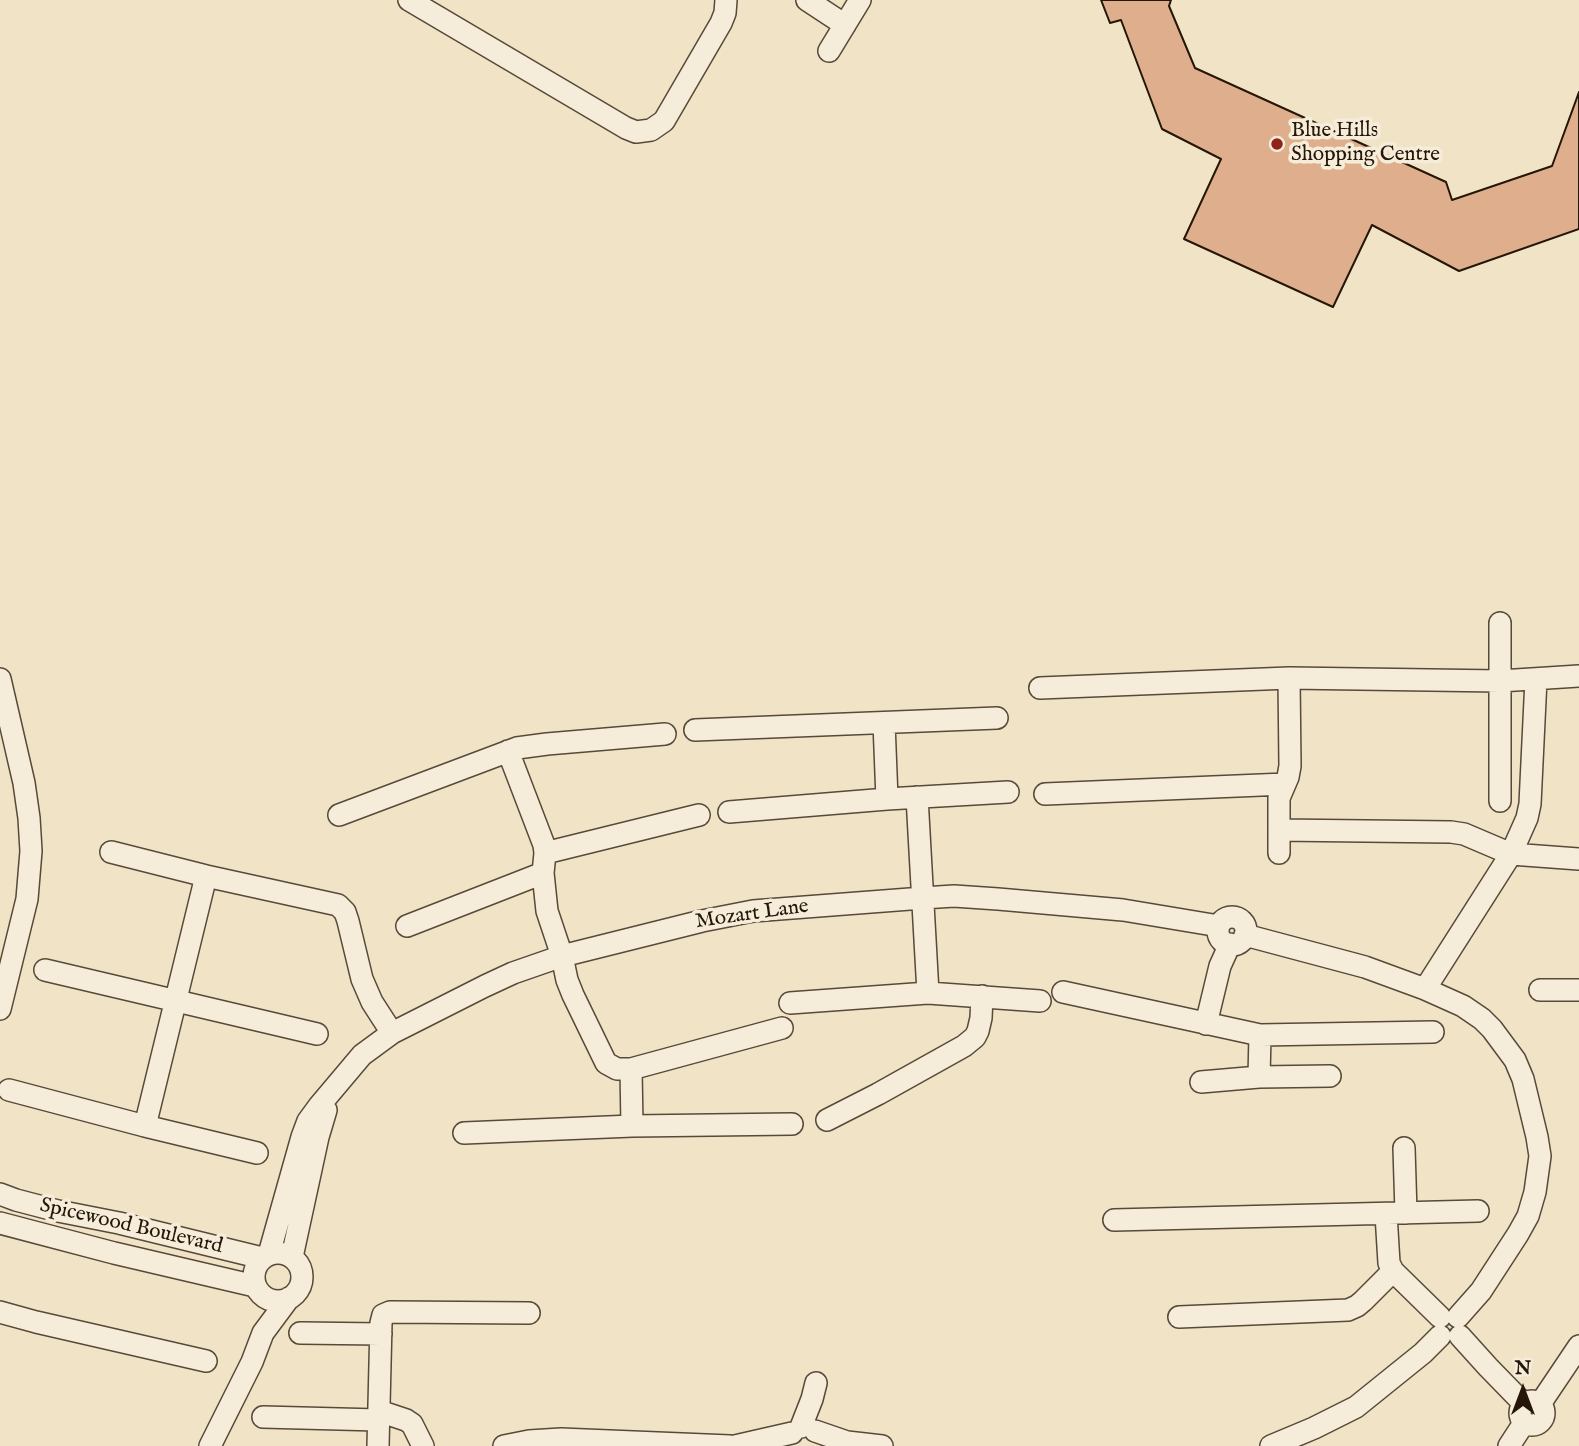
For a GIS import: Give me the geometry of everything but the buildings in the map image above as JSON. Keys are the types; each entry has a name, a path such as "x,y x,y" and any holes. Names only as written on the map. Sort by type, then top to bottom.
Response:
{"street":[{"path":"409,0 636,132 651,130 664,121 721,23 726,0"},
{"path":"807,0 845,25"},
{"path":"829,51 860,0"},
{"path":"1500,624 1500,800"},
{"path":"1040,688 1289,678 1500,681 1579,676"},
{"path":"1279,853 1279,798 1290,766 1289,678"},
{"path":"0,679 24,783 31,851 27,899 0,1009"},
{"path":"1425,989 1511,854 1525,825 1530,804 1536,679"},
{"path":"695,730 997,718"},
{"path":"884,723 887,799"},
{"path":"340,815 508,751 547,744 665,734"},
{"path":"508,751 542,838 547,911 567,981 604,1059 617,1069 631,1069 782,1028"},
{"path":"1045,794 1284,784"},
{"path":"729,812 1008,792"},
{"path":"917,797 928,993"},
{"path":"407,926 544,863 699,815"},
{"path":"1279,830 1451,832 1464,834 1511,854 1579,859"},
{"path":"111,852 206,876 330,902 342,908 348,920 362,979 372,1002 392,1033"},
{"path":"145,1126 206,876"},
{"name":"Mozart Lane","path":"266,1256 302,1137 313,1114 362,1055 392,1033 498,980 562,956 702,921 753,911 923,898 974,897 1123,910 1356,964 1425,989 1482,1019 1505,1045 1523,1079 1539,1156 1535,1192 1528,1216 1490,1277 1449,1326"},
{"path":"1206,1024 1220,966 1231,935"},
{"path":"45,970 317,1034"},
{"path":"1539,990 1579,990"},
{"path":"1063,992 1260,1035 1433,1032"},
{"path":"790,1003 928,993 1040,1001"},
{"path":"827,1120 964,1046 978,1031 982,996"},
{"path":"1259,1077 1260,1035"},
{"path":"631,1069 632,1126"},
{"path":"1201,1082 1259,1077 1330,1076"},
{"path":"9,1090 257,1153"},
{"name":"Mozart Lane","path":"292,1257 330,1094"},
{"path":"464,1133 632,1126 792,1124"},
{"path":"1404,1148 1389,1263 1393,1271 1529,1410"},
{"name":"Spicewood Boulevard","path":"0,1194 58,1211 266,1256"},
{"path":"1114,1220 1478,1211"},
{"name":"Spicewood Boulevard","path":"0,1223 258,1289"},
{"path":"210,1446 252,1362 263,1333 300,1286 301,1270 292,1257 277,1252 266,1256 254,1271 253,1279 262,1306 263,1333"},
{"path":"1179,1317 1348,1310 1363,1301 1393,1271"},
{"path":"258,1289 266,1298 281,1301 289,1298"},
{"path":"378,1446 383,1315 390,1311 529,1313"},
{"path":"0,1312 206,1361"},
{"path":"1271,1446 1356,1407 1423,1353 1449,1326"},
{"path":"300,1333 381,1334"},
{"path":"1509,1446 1529,1410 1579,1346"},
{"path":"803,1437 814,1391"},
{"path":"263,1417 379,1415 406,1420 412,1424 424,1446"},
{"path":"504,1446 561,1439 732,1446 769,1437 803,1437 840,1444 881,1446"}],"place":[{"name":"Blue Hills Shopping Centre","path":"1277,144"}]}
